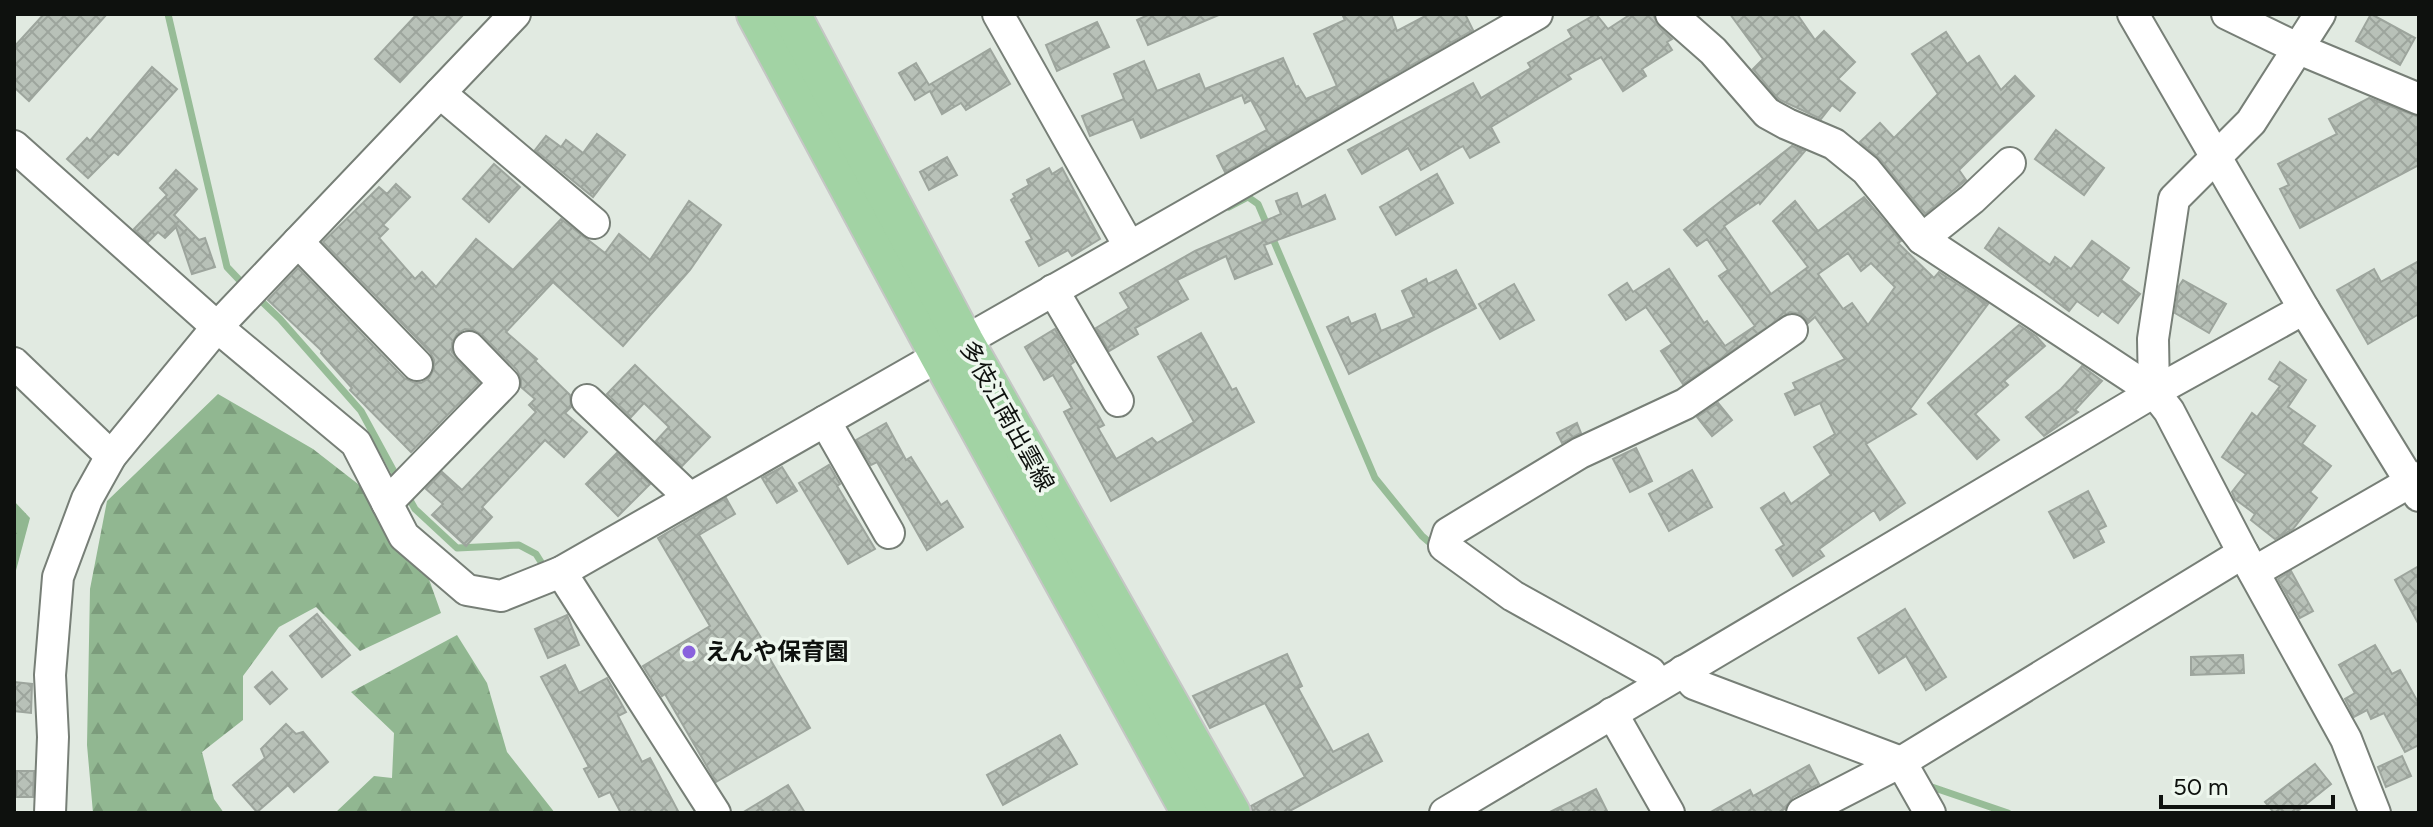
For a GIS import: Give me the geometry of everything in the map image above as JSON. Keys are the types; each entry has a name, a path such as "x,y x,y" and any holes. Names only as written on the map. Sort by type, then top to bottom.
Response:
{"main road":[{"name":"多伎江南出雲線","path":"756,14 1231,813"},
{"name":"多伎江南出雲線","path":"791,14 952,348 1182,810"}],"street":[{"path":"998,14 1129,246"},
{"path":"14,146 217,327 356,443 404,536 467,590 501,596 561,572 1537,14"},
{"path":"1671,14 1713,51 1767,113 1834,144 1866,170 1922,239 2154,392 2169,411 2346,739 2375,813"},
{"path":"1802,813 1901,762 2248,562 2416,485 2304,309 2133,14"},
{"path":"2227,14 2299,49 2419,99"},
{"path":"2154,392 2153,339 2174,199 2251,122 2320,14"},
{"path":"50,813 53,737 50,675 58,577 87,499 111,456 217,327 510,16"},
{"path":"440,93 594,223"},
{"path":"1922,239 2010,163"},
{"path":"298,242 417,365"},
{"path":"1053,290 1118,401"},
{"path":"1445,813 2154,392 2304,309"},
{"path":"1792,330 1685,404 1580,453 1448,533 1444,546 1513,596 1650,672 1694,684 1901,762 1930,813"},
{"path":"387,503 504,383 469,347"},
{"path":"14,363 111,456"},
{"path":"587,400 690,498"},
{"path":"825,421 889,533"},
{"path":"561,572 715,813"},
{"path":"1612,713 1669,813"}],"green space":[{"path":"218,394 313,449 367,491 425,568 441,613 360,651 316,607 279,627 243,676 243,720 202,752 214,799 224,813 93,813 87,745 90,589 107,501"},
{"path":"14,501 30,518 14,578"},
{"path":"457,635 487,683 507,752 555,813 335,813 374,776 392,778 394,733 351,692"}],"building":[{"path":"44,14 107,14 29,101 14,87 14,47"},
{"path":"417,14 464,14 400,82 375,59"},
{"path":"1150,14 1221,14 1148,45 1137,20"},
{"path":"1342,14 1391,14 1397,31 1429,14 1465,14 1473,30 1225,172 1217,156 1267,130 1251,100 1245,103 1242,95 1141,138 1133,119 1090,136 1082,116 1124,99 1114,74 1144,61 1157,91 1199,74 1205,89 1283,58 1296,87 1306,99 1337,86 1314,34 1345,20"},
{"path":"1596,14 1608,29 1631,14 1653,14 1659,27 1672,39 1667,42 1672,50 1642,69 1646,76 1623,91 1601,57 1568,75 1571,79 1491,127 1499,142 1470,158 1463,146 1421,170 1408,148 1362,174 1348,150 1473,83 1481,98 1531,68 1528,63 1572,37 1568,30"},
{"path":"1730,14 1797,14 1815,40 1824,31 1855,62 1838,79 1855,93 1840,111 1832,105 1821,119 1778,99 1753,69 1763,59"},
{"path":"2371,14 2415,38 2400,65 2356,41"},
{"path":"1097,22 1109,47 1057,71 1046,45"},
{"path":"1946,32 1967,64 1979,56 2001,90 2015,76 2034,96 1959,170 1966,180 1925,214 1880,159 1860,142 1880,123 1894,138 1938,94 1912,54"},
{"path":"990,49 1010,84 966,110 961,103 942,114 930,91 915,100 899,73 916,63 929,85"},
{"path":"152,67 177,89 118,155 114,152 88,178 67,159 87,138 90,141"},
{"path":"2369,98 2419,117 2419,165 2300,228 2280,189 2289,185 2278,164 2337,134 2329,119"},
{"path":"2056,130 2104,168 2084,195 2035,159"},
{"path":"597,134 625,155 593,197 535,150 546,136 561,147 566,140 583,153"},
{"path":"1792,146 1805,151 1760,204 1724,226 1771,294 1808,267 1773,221 1795,201 1818,231 1864,197 1901,241 1898,243 1934,278 1939,272 1988,304 1910,409 1916,414 1866,444 1905,503 1880,520 1874,510 1819,549 1824,556 1793,576 1776,550 1784,545 1761,508 1784,493 1791,504 1831,475 1814,447 1835,434 1820,403 1795,415 1785,394 1796,389 1793,383 1845,359 1815,317 1808,323 1800,314 1790,312 1683,384 1661,351 1672,344 1646,307 1626,320 1609,295 1627,283 1633,292 1669,269 1704,323 1707,321 1725,346 1755,326 1719,276 1728,270 1707,239 1697,246 1684,230","holes":["1848,253 1861,271 1871,263 1895,287 1868,325 1852,303 1843,309 1818,274"]},
{"path":"947,157 957,175 929,190 920,172"},
{"path":"494,164 520,187 489,222 463,199"},
{"path":"1049,168 1052,174 1062,168 1100,239 1072,256 1068,250 1039,266 1026,242 1032,239 1011,200 1015,197 1013,194 1029,185 1027,180"},
{"path":"176,170 197,189 174,215 199,240 205,238 215,267 192,274 176,227 165,238 158,232 148,242 134,229 167,195 160,188"},
{"path":"1437,174 1453,203 1396,235 1380,207"},
{"path":"396,184 410,197 383,225 388,229 379,238 415,279 422,272 436,287 476,239 513,270 561,219 605,253 619,234 650,260 689,201 721,225 690,270 623,346 553,282 506,332 537,359 535,361 570,395 571,407 565,413 587,432 564,457 545,440 482,507 492,517 466,546 432,515 443,504 426,489 442,472 462,490 536,412 529,405 535,399 521,387 517,370 481,334 465,329 457,334 452,343 452,352 479,383 411,452 350,390 352,388 322,351 268,300 298,268 404,378 421,383 429,378 434,369 430,352 323,242 379,187 387,194"},
{"path":"1297,193 1302,207 1325,195 1335,219 1264,245 1272,264 1235,279 1226,256 1177,280 1188,299 1135,328 1138,334 1109,351 1096,328 1129,308 1120,293 1195,251 1281,214 1276,201"},
{"path":"1999,228 2050,265 2055,257 2071,269 2092,241 2129,268 2121,280 2140,294 2118,323 2102,311 2098,316 2077,301 2069,311 1985,248"},
{"path":"2419,261 2419,314 2368,344 2337,290 2374,269 2381,282"},
{"path":"1456,270 1476,308 1349,374 1327,327 1348,317 1351,324 1375,314 1381,331 1414,317 1402,291 1426,279 1428,284"},
{"path":"2183,280 2226,304 2209,333 2175,313 2179,286"},
{"path":"1514,284 1534,320 1500,339 1479,304"},
{"path":"2019,325 2045,346 2004,381 2008,385 1975,414 1999,440 1977,459 1928,403"},
{"path":"1055,329 1074,362 1070,365 1104,425 1098,428 1116,459 1152,438 1157,443 1194,422 1158,357 1201,333 1232,390 1236,388 1254,422 1111,501 1064,412 1072,408 1053,375 1044,380 1025,347"},
{"path":"2280,362 2306,380 2288,407 2315,426 2302,444 2331,466 2310,492 2317,498 2293,529 2275,539 2251,520 2255,514 2235,499 2232,492 2246,474 2222,457 2252,413 2257,417 2280,386 2269,379"},
{"path":"635,365 710,437 682,466 656,441 669,427 644,403 631,417 607,394"},
{"path":"2082,366 2102,381 2075,410 2078,412 2044,436 2026,417 2061,389"},
{"path":"1718,403 1732,420 1712,436 1697,417"},
{"path":"886,423 906,460 911,457 941,505 947,501 963,527 927,550 877,462 871,465 856,440"},
{"path":"1577,423 1581,433 1562,443 1557,433"},
{"path":"1636,448 1652,481 1630,492 1613,459"},
{"path":"617,453 650,484 618,516 586,484"},
{"path":"829,465 840,484 837,486 875,549 848,564 799,483"},
{"path":"782,467 797,491 777,503 762,478"},
{"path":"1692,470 1712,507 1669,531 1649,494"},
{"path":"2088,491 2106,526 2098,530 2104,542 2074,558 2049,512"},
{"path":"726,498 735,514 699,535 766,646 763,647 810,728 716,782 665,694 662,696 643,666 710,626 658,538"},
{"path":"2419,566 2419,625 2395,580"},
{"path":"2291,571 2313,611 2300,618 2278,579"},
{"path":"1905,609 1946,677 1926,690 1906,656 1879,673 1858,638"},
{"path":"317,614 350,655 322,677 290,636"},
{"path":"567,615 579,645 548,658 535,629"},
{"path":"2375,645 2392,674 2400,670 2419,704 2419,745 2405,752 2384,713 2371,719 2367,710 2354,717 2345,699 2355,693 2339,665"},
{"path":"1287,654 1302,686 1298,688 1333,752 1368,734 1382,761 1286,813 1253,813 1251,806 1305,777 1265,703 1210,728 1193,696"},
{"path":"2243,655 2244,673 2191,675 2191,657"},
{"path":"565,665 579,693 607,678 626,712 618,716 642,762 650,758 679,813 621,813 610,792 599,797 584,769 589,767 541,677"},
{"path":"272,672 287,689 270,704 255,687"},
{"path":"14,682 32,684 31,713 14,711"},
{"path":"286,724 296,734 303,732 328,762 294,792 288,785 257,812 233,785 265,758 261,749"},
{"path":"1060,735 1077,764 1003,805 987,775"},
{"path":"2402,756 2411,776 2386,787 2378,767"},
{"path":"2315,764 2331,784 2295,813 2274,813 2265,802"},
{"path":"1809,765 1819,784 1793,797 1785,809 1777,813 1709,813 1750,790 1753,796"},
{"path":"17,771 34,771 33,797 16,797"},
{"path":"788,785 805,813 742,813"},
{"path":"1596,789 1608,813 1548,813"}],"waterway":[{"path":"168,14 227,267 245,286"},
{"path":"1229,207 1248,197 1258,204 1375,478 1422,536 1436,548"},
{"path":"257,297 361,411 398,479"},
{"path":"406,493 415,509 457,548 519,545 536,554 546,570"},
{"path":"1926,785 2008,813"}],"place":[{"name":"えんや保育園","path":"689,652"}]}
